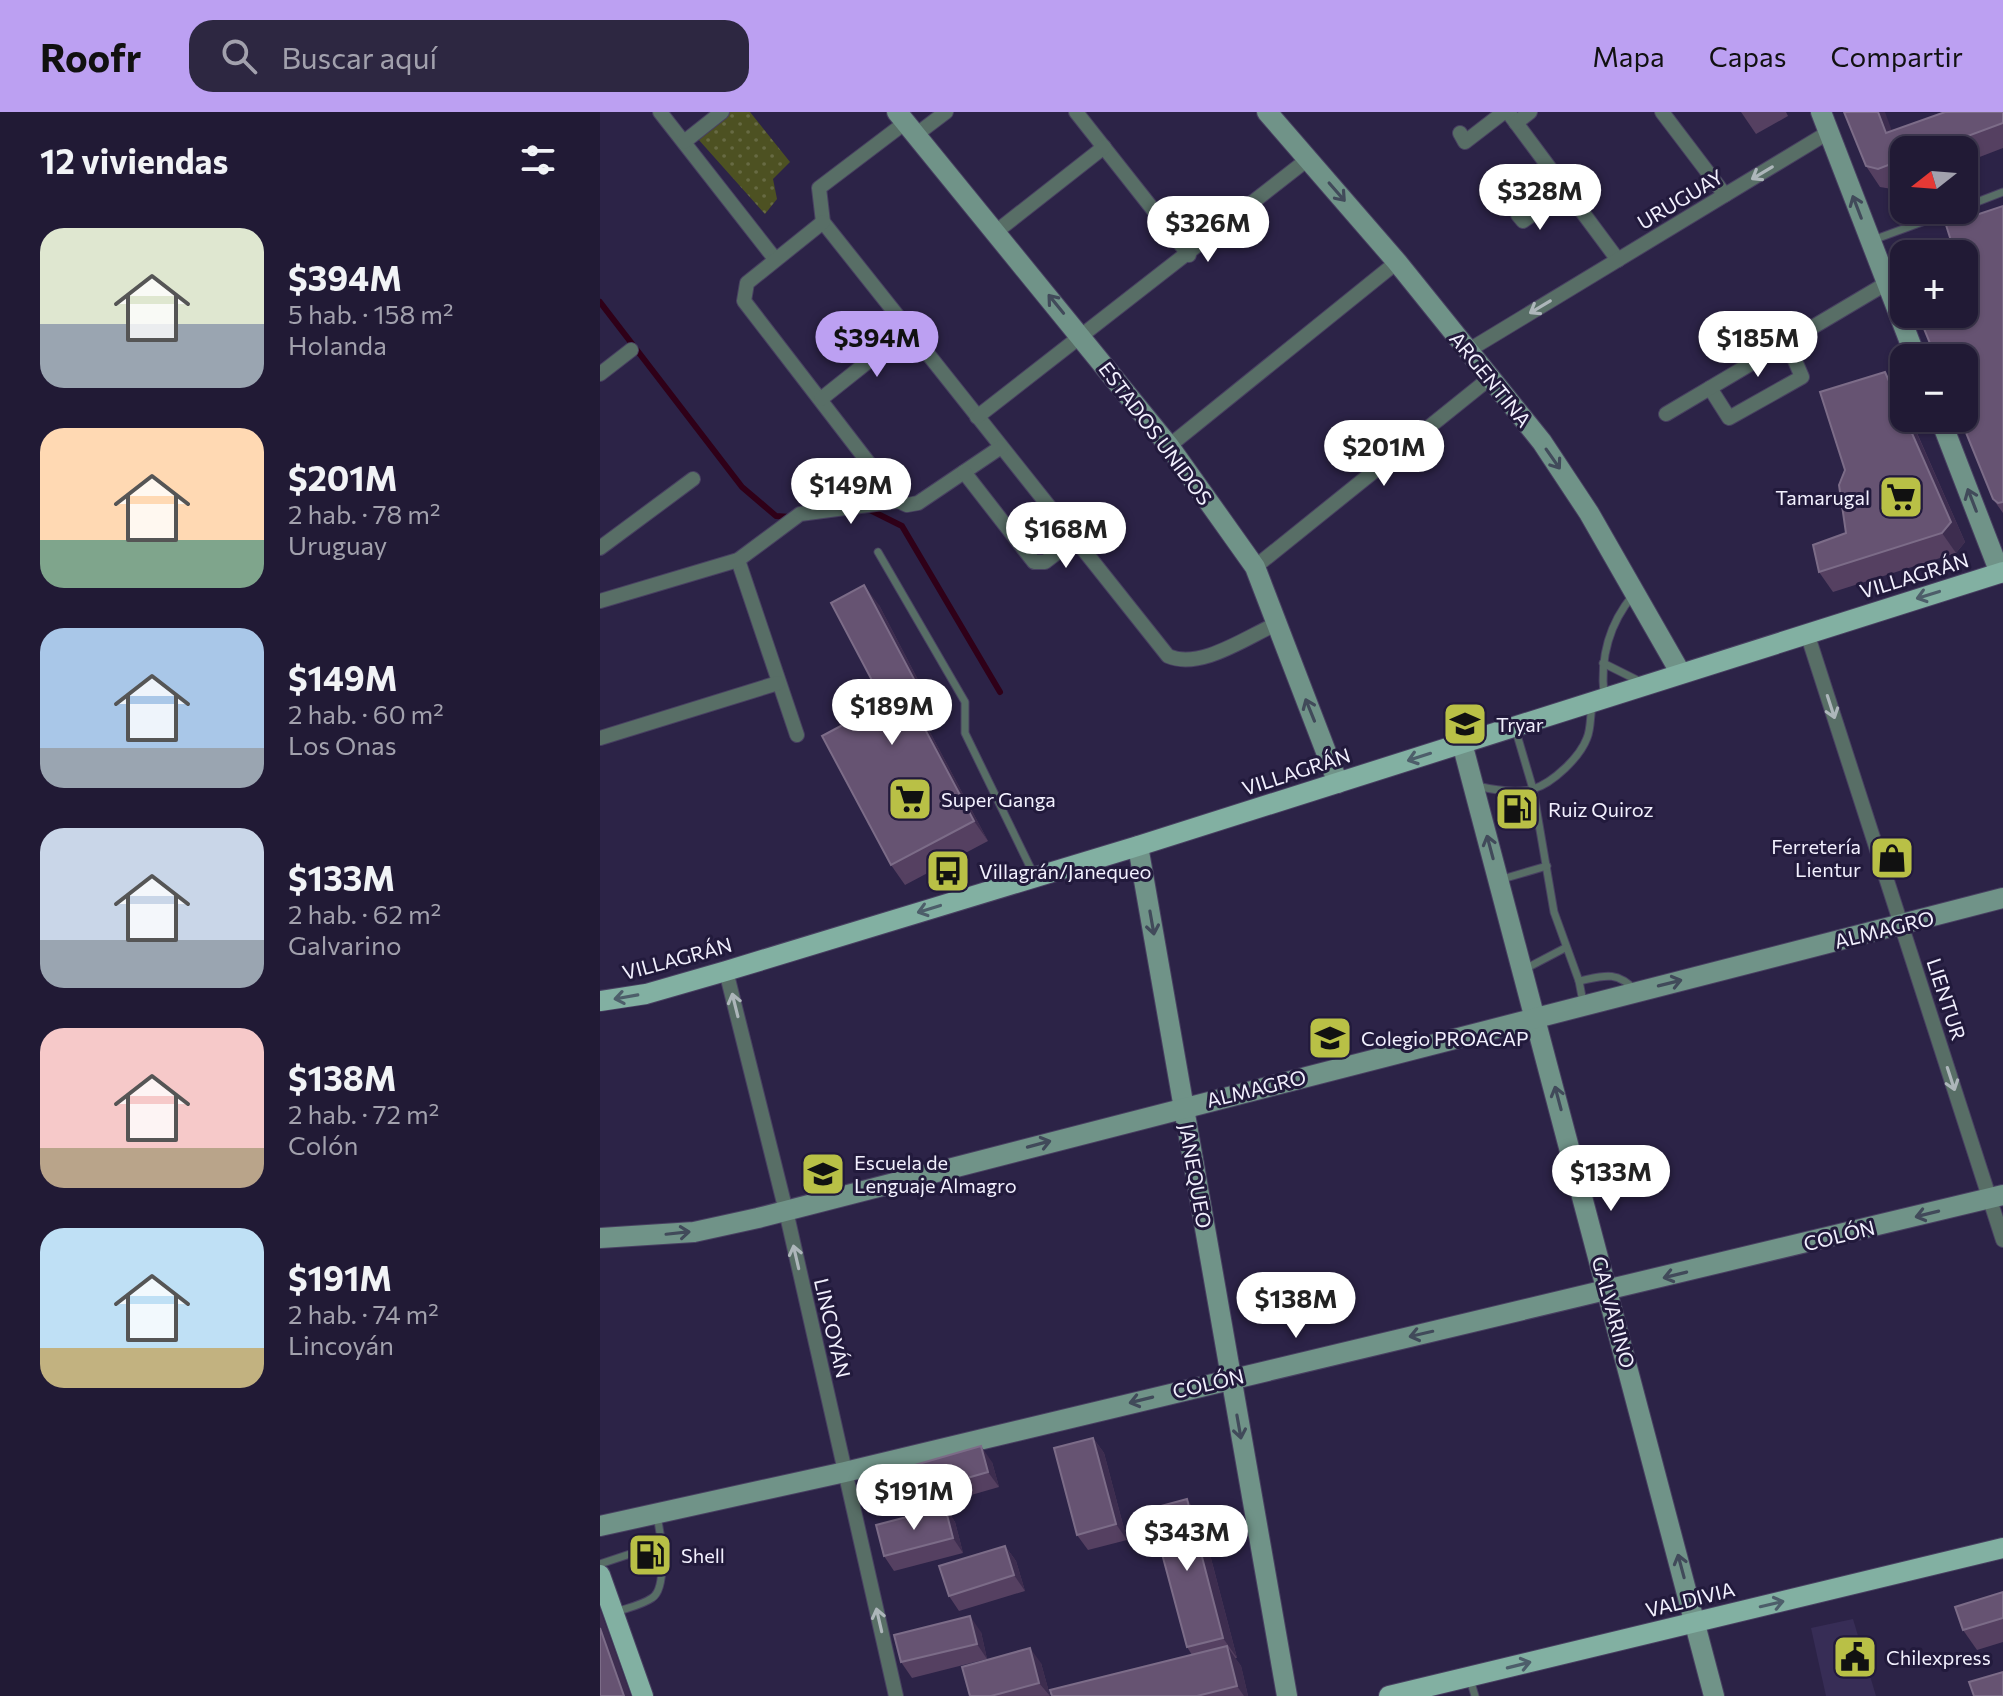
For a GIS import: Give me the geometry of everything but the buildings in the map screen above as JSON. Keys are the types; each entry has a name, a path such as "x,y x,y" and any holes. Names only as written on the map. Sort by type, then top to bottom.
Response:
{"main road":[{"name":"VILLAGRÁN","path":"600,1001 646,994 726,971 1138,846 1680,672 2002,573"},
{"name":"VALDIVIA","path":"1389,1696 1472,1686 1695,1622 2003,1548"},
{"path":"600,1575 643,1696"}],"street":[{"path":"660,112 775,259"},
{"path":"684,142 722,112"},
{"path":"946,112 907,123 819,188 823,222 1168,656 1183,663 1199,659 1276,624"},
{"path":"1076,112 1189,255"},
{"name":"ARGENTINA","path":"1267,112 1397,262 1565,476 1680,672"},
{"path":"1460,133 1465,142 1510,116 1530,112"},
{"path":"1662,112 1725,195"},
{"path":"1821,112 1911,344"},
{"path":"1510,116 1618,260"},
{"name":"ESTADOS UNIDOS","path":"907,123 1169,446 1255,567 1338,783"},
{"name":"URUGUAY","path":"1469,350 1829,132"},
{"path":"997,231 1104,147"},
{"path":"977,417 1189,255 1308,159"},
{"path":"1518,215 1523,221 1566,191"},
{"path":"823,222 747,283 744,301 898,501"},
{"path":"1169,446 1397,262"},
{"path":"1666,414 1887,283"},
{"path":"821,399 909,329"},
{"path":"1710,388 1729,418 1802,377 1787,342"},
{"path":"600,374 631,350"},
{"path":"1255,567 1490,378"},
{"path":"1946,432 2002,573"},
{"path":"600,601 738,560 793,518 898,501 918,503 1001,447"},
{"path":"964,472 1034,562 1045,562 1075,539"},
{"path":"600,548 693,479"},
{"path":"738,560 797,735"},
{"name":"LIENTUR","path":"1807,633 1996,1197 2003,1240"},
{"path":"600,738 778,683"},
{"name":"GALVARINO","path":"1462,743 1714,1696"},
{"name":"JANEQUEO","path":"1138,846 1287,1696"},
{"name":"ALMAGRO","path":"600,1238 694,1232 786,1211 1184,1106 2003,898"},
{"name":"LINCOYÁN","path":"726,971 786,1211 896,1696"},
{"name":"COLÓN","path":"600,1526 845,1472 1996,1197"}],"lane":[{"path":"1978,202 2003,192"},
{"path":"1871,241 1917,224"},
{"path":"878,552 965,702 965,733 1034,876"},
{"path":"1473,785 1500,791 1533,789 1571,762 1588,737 1611,631 1635,593"},
{"path":"1603,663 1645,684"},
{"path":"1514,727 1533,789 1554,912 1584,1004"},
{"path":"1499,880 1547,866"},
{"path":"1523,970 1565,948"},
{"path":"1579,981 1612,974 1623,978 1636,991"},
{"path":"614,1613 653,1598 659,1591 663,1543 656,1513"},
{"path":"600,1564 663,1543"}],"shaded area":[{"path":"1853,1619 1876,1696 1826,1696 1811,1628"}],"green space":[{"path":"730,112 750,112 790,162 773,179 777,199 765,214 698,139"}],"waterway":[{"path":"600,302 742,487 776,516 790,517"},
{"path":"868,509 902,526 1000,692"}],"place":[{"name":"Tamarugal","path":"1901,497"},
{"name":"Tryar","path":"1465,724"},
{"name":"Super Ganga","path":"910,799"},
{"name":"Ruiz Quiroz","path":"1517,809"},
{"name":"Ferretería Lientur","path":"1892,858"},
{"name":"Villagrán/Janequeo","path":"948,871"},
{"name":"Colegio PROACAP","path":"1330,1038"},
{"name":"Escuela de Lenguaje Almagro","path":"823,1174"},
{"name":"Shell","path":"650,1555"},
{"name":"Chilexpress","path":"1855,1657"}]}
